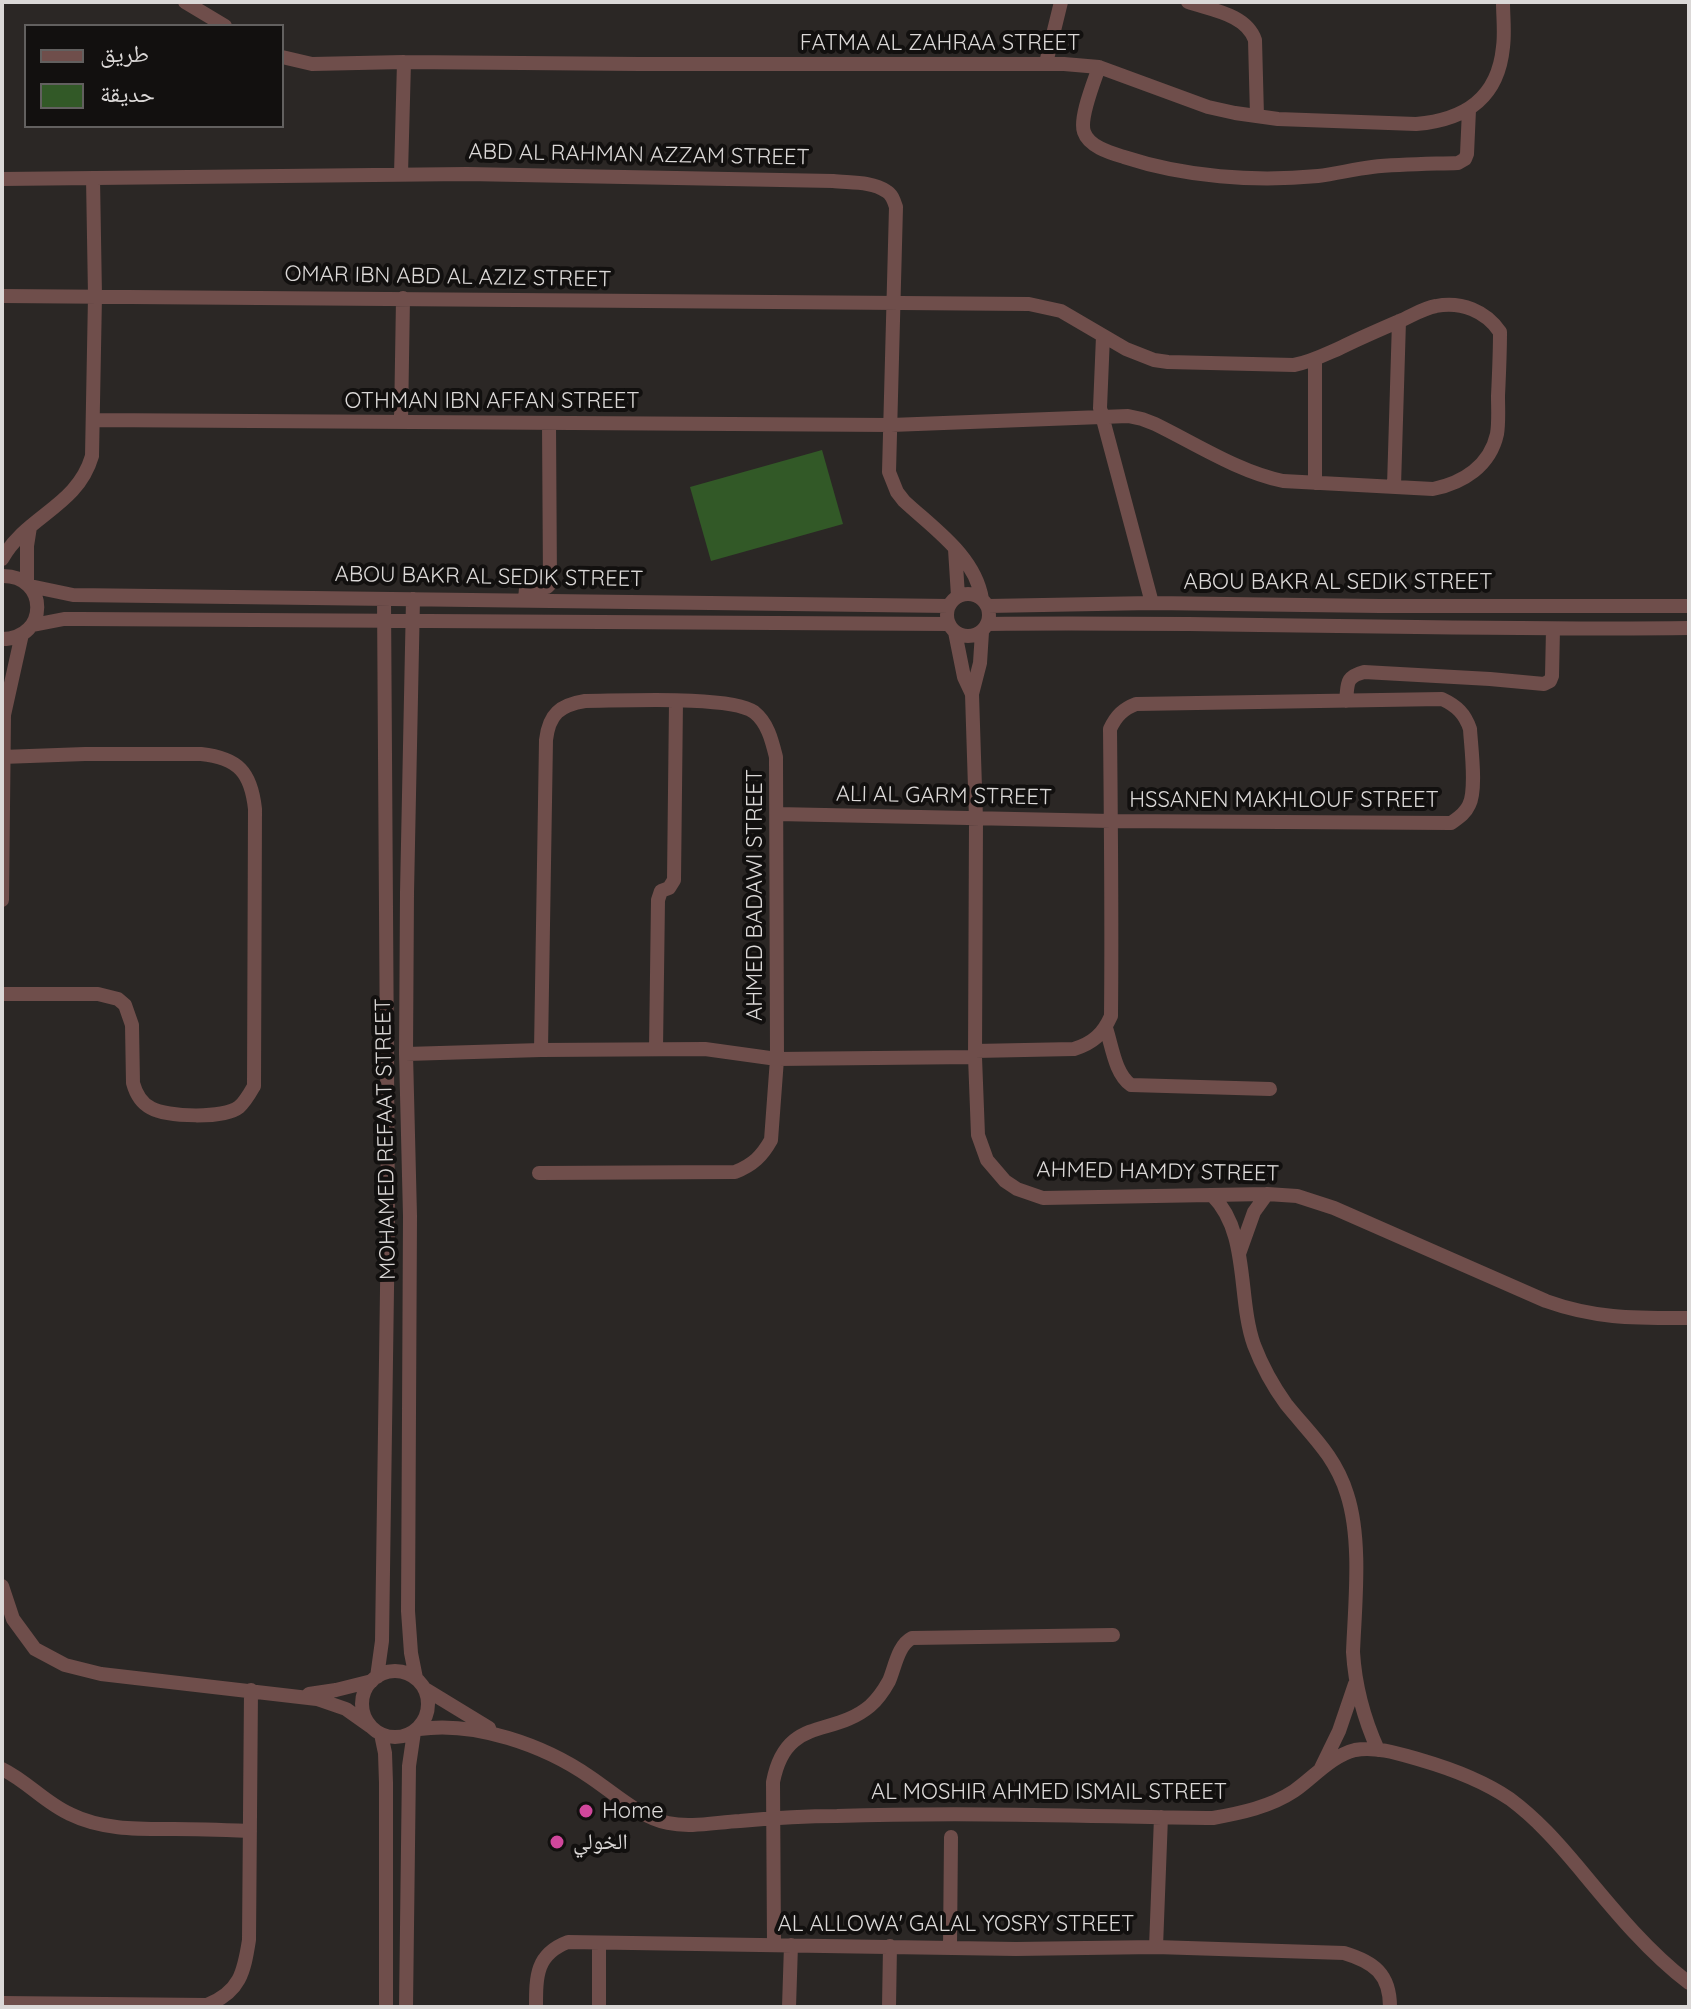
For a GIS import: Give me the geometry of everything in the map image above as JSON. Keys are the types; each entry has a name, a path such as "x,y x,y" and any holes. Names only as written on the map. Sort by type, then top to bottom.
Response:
{"street":[{"path":"185,2 222,24"},
{"path":"1046,63 1061,2"},
{"path":"1188,2 1238,19 1252,32 1255,40 1257,116"},
{"path":"1099,67 1083,121 1083,131 1089,141 1119,156 1157,167 1267,178 1317,176 1374,167 1458,163 1467,154 1469,110 1483,96 1498,70 1503,49 1503,2"},
{"name":"FATMA AL ZAHRAA STREET","path":"284,57 312,64 1046,63 1099,67 1208,107 1278,119 1416,124 1436,123 1469,110"},
{"path":"401,174 404,62"},
{"name":"ABD AL RAHMAN AZZAM STREET","path":"2,179 401,174 817,181 874,186 888,191 896,207 891,482 904,501 973,570 985,602"},
{"path":"2,559 18,537 74,491 92,456 95,296 93,178"},
{"name":"OMAR IBN ABD AL AZIZ STREET","path":"2,296 1040,305 1061,311 1139,355 1168,362 1294,365 1315,360 1399,321"},
{"path":"401,422 403,298"},
{"name":"OTHMAN IBN AFFAN STREET","path":"93,420 891,425 1128,416 1142,419 1264,477 1283,481 1433,489 1451,485 1481,465 1497,433 1500,332 1487,317 1458,305 1434,306 1399,321"},
{"path":"1394,486 1399,321"},
{"path":"1103,336 1100,408 1152,603"},
{"path":"1315,360 1315,483"},
{"path":"525,600 526,588 547,587 550,584 549,423"},
{"path":"2,900 3,711 28,630 38,612 37,598 28,585 26,564 30,527"},
{"path":"954,601 971,594 985,602 990,615 985,628 974,636 966,636 952,628 947,615 954,601 955,549"},
{"name":"ABOU BAKR AL SEDIK STREET","path":"2,576 73,595 954,601"},
{"name":"MOHAMED REFAAT STREET","path":"374,1679 382,1641 388,1237 384,599"},
{"name":"MOHAMED REFAAT STREET","path":"413,599 406,1054 410,1216 408,1611 411,1653 420,1684"},
{"name":"ABOU BAKR AL SEDIK STREET","path":"985,602 1689,606"},
{"name":"ABOU BAKR AL SEDIK STREET","path":"2,639 10,639 64,619 693,621 952,628"},
{"name":"ABOU BAKR AL SEDIK STREET","path":"985,628 1096,623 1689,628"},
{"name":"AHMED HAMDY STREET","path":"952,628 964,677 972,694"},
{"name":"AHMED HAMDY STREET","path":"985,628 972,694 976,819 975,1054 978,1135 987,1160 995,1171 1017,1189 1043,1198 1297,1196 1334,1208 1566,1308 1608,1317 1689,1318"},
{"path":"1346,701 1349,679 1364,672 1544,684 1552,676 1553,629"},
{"name":"HSSANEN MAKHLOUF STREET","path":"1106,1028 1111,1016 1110,729 1115,718 1125,709 1136,704 1442,699 1460,710 1470,729 1473,795 1469,806 1451,823 1111,821"},
{"name":"AHMED BADAWI STREET","path":"539,1173 735,1172 757,1160 771,1140 777,1059 776,757 772,739 761,718 752,710 741,705 676,701 585,701 562,708 553,716 547,727 546,740 541,1050"},
{"path":"656,1049 658,900 661,891 669,888 674,880 676,701"},
{"path":"2,994 98,994 118,999 125,1005 132,1025 135,1090 144,1103 159,1111 179,1114 226,1113 238,1108 254,1086 255,809 250,787 240,768 219,756 201,754 3,757"},
{"name":"ALI AL GARM STREET","path":"777,814 1111,821"},
{"path":"406,1054 656,1049 725,1051 777,1059 975,1054 1074,1049 1098,1038 1106,1028"},
{"path":"1106,1028 1120,1073 1131,1085 1270,1089"},
{"path":"1239,1254 1249,1222 1267,1194"},
{"path":"1212,1195 1228,1216 1239,1254 1247,1319 1262,1364 1287,1405 1326,1450 1347,1493 1355,1541 1353,1652 1356,1680 1366,1720 1378,1750"},
{"path":"388,1219 400,1221 410,1216"},
{"path":"388,1237 410,1236"},
{"path":"2,1586 13,1619 35,1649 65,1665 101,1674 317,1699 346,1709 387,1737 401,1737 416,1730"},
{"path":"774,1945 773,1782 783,1753 793,1742 805,1733 855,1715 868,1707 887,1684 908,1640 1113,1635"},
{"path":"297,1696 336,1690 397,1671 404,1672 420,1684 428,1709 416,1730 409,1766 406,2007"},
{"path":"374,1679 362,1700 363,1713 385,1753 386,2007"},
{"path":"1320,1771 1339,1731 1356,1680"},
{"name":"AL MOSHIR AHMED ISMAIL STREET","path":"420,1684 472,1719 571,1764 650,1817 685,1825 882,1814 1213,1818 1241,1813 1291,1793 1344,1754 1378,1750 1452,1769 1510,1800 1553,1837 1626,1923 1657,1956 1689,1983"},
{"path":"2,2003 207,2005 221,2000 232,1991 245,1963 249,1940 251,1690"},
{"name":"AL MOSHIR AHMED ISMAIL STREET","path":"416,1730 446,1726 472,1729 518,1742"},
{"path":"2,1769 67,1814 86,1821 139,1829 250,1831"},
{"path":"1156,1947 1161,1817"},
{"path":"950,1947 951,1837"},
{"name":"AL ALLOWA' GALAL YOSRY STREET","path":"536,2007 536,1981 546,1955 568,1942 1156,1947 1344,1953 1374,1966 1386,1980 1390,2007"},
{"path":"599,1943 599,2007"},
{"path":"789,2007 791,1945"},
{"path":"889,2007 890,1946"}],"green space":[{"path":"822,450 843,524 711,561 690,487"}],"place":[{"name":"Home","path":"586,1811"},
{"name":"الخولي","path":"557,1842"}]}
